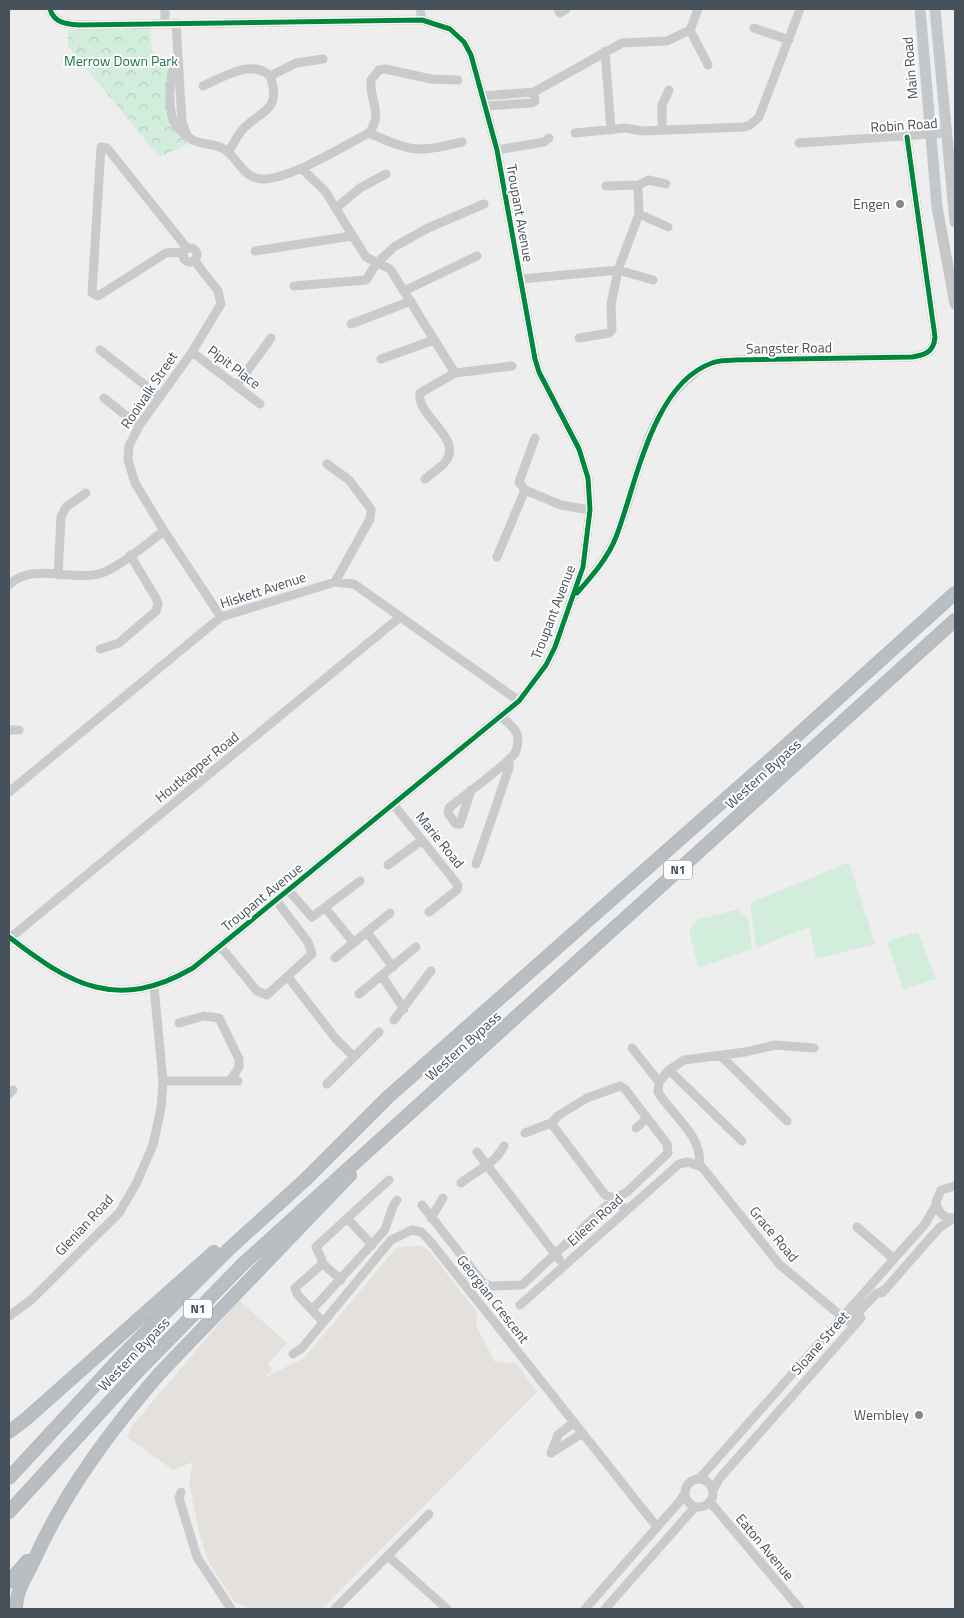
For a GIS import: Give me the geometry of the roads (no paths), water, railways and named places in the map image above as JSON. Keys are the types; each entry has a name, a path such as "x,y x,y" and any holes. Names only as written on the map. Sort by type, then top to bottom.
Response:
{"highway":[{"name":"Western Bypass","path":"9,1478 122,1356 230,1248 306,1179 388,1097 781,750 955,593"},
{"name":"Western Bypass","path":"9,1512 138,1371 244,1263 329,1184 403,1122 955,620"},
{"path":"9,1432 161,1300 388,1097"},
{"path":"16,1609 20,1589 41,1544 72,1490 105,1441 148,1386 403,1122"},
{"path":"9,1582 41,1544"}],"main road":[{"name":"Main Road","path":"920,9 937,207 955,304"},
{"path":"935,9 955,222"}],"street":[{"path":"165,9 166,23"},
{"path":"420,9 422,20"},
{"path":"483,96 534,92 622,43 667,41 690,30 698,9"},
{"path":"575,134 626,128 642,131 744,127 750,125 759,117 800,9"},
{"name":"Troupant Avenue","path":"9,937 43,964 78,983 118,990 154,986 192,968 519,701 546,665 572,599 586,553 590,510 588,478 579,449 537,366 497,150 483,96 471,55 464,42 450,29 422,20 78,25 61,22 51,11"},
{"path":"176,23 178,58 171,75 172,113 177,126 191,139 228,152 242,170 256,178 271,178 301,168 369,133 375,124 377,115 372,80 379,70 385,69 431,79 458,80"},
{"path":"754,28 789,40"},
{"path":"690,30 708,65"},
{"path":"605,51 611,130"},
{"path":"270,76 296,63 322,59"},
{"path":"202,86 247,69 261,70 270,76 275,93 271,106 243,129 228,152"},
{"path":"662,130 663,100 669,90"},
{"path":"485,106 532,103 535,100 534,92"},
{"path":"369,133 406,149 417,151 462,142"},
{"name":"Robin Road","path":"799,143 946,133"},
{"name":"Sangster Road","path":"572,599 597,568 615,538 639,466 660,413 680,386 702,367 712,362 734,360 912,357 926,354 932,348 935,337 907,137"},
{"path":"497,150 544,142 549,138"},
{"path":"101,148 107,148 185,250 166,253 98,296 92,293 101,148"},
{"path":"301,168 323,188 366,257 376,264 389,268 455,374"},
{"path":"336,208 360,188 386,174"},
{"path":"606,186 638,185 649,180 666,184"},
{"path":"579,338 611,332 611,304 618,270 639,214 638,185"},
{"path":"294,286 361,281 370,276 376,264 394,247 428,228 484,204"},
{"path":"639,214 668,227"},
{"path":"255,251 352,236"},
{"name":"Rooivalk Street","path":"185,250 186,261 194,260 218,291 221,299 218,312 139,426 129,446 130,467 135,483 164,531 221,617"},
{"path":"404,291 477,256"},
{"path":"520,279 618,270 653,280"},
{"path":"351,324 411,301"},
{"path":"237,385 271,338"},
{"path":"381,359 434,340"},
{"path":"100,350 160,396"},
{"name":"Pipit Place","path":"192,352 260,404"},
{"path":"425,479 446,461 450,450 446,439 421,404 420,393 455,374 512,366"},
{"path":"104,398 139,426"},
{"path":"535,438 519,482 525,490 561,505 590,510"},
{"path":"328,464 349,480 371,509 370,519 335,582 354,584 519,701"},
{"path":"498,557 525,490"},
{"path":"58,575 61,516 66,507 86,493"},
{"path":"9,585 25,575 99,573 130,555 164,531"},
{"path":"100,649 119,643 156,611 158,604 156,598 130,555"},
{"name":"Hiskett Avenue","path":"9,792 221,617 335,582"},
{"name":"Houtkapper Road","path":"9,937 400,618"},
{"path":"471,790 516,751 518,739 516,733 501,716"},
{"path":"9,730 19,730"},
{"path":"476,864 509,768 509,759"},
{"name":"Marie Road","path":"393,804 458,888 429,912"},
{"path":"388,865 422,840"},
{"path":"288,890 309,916 316,916 360,881"},
{"path":"220,946 260,993 267,995 310,957 312,951 276,900"},
{"path":"326,909 354,943"},
{"path":"335,958 390,913"},
{"path":"367,932 393,966"},
{"path":"359,994 416,948"},
{"path":"394,1020 432,971"},
{"path":"382,976 404,1009"},
{"path":"288,977 336,1039 354,1057"},
{"name":"Glenian Road","path":"9,1316 32,1300 119,1213 136,1184 153,1145 161,1108 162,1081 154,986"},
{"path":"162,1081 234,1081 239,1067 239,1059 219,1018 216,1016 204,1016 179,1023"},
{"path":"327,1084 379,1032"},
{"path":"696,1164 700,1151 694,1139 659,1094 657,1088 659,1082 670,1070 684,1060 721,1056 779,1044 814,1048"},
{"path":"632,1048 659,1082"},
{"path":"721,1056 787,1121"},
{"path":"670,1070 742,1141"},
{"path":"422,1205 480,1281 486,1285 523,1284 615,1198 627,1192 668,1153 667,1144 625,1089 620,1086 587,1098 560,1114 551,1123 525,1133"},
{"path":"636,1128 647,1118"},
{"path":"551,1123 604,1195 615,1198 626,1210"},
{"path":"461,1183 488,1166 499,1155 504,1146"},
{"path":"476,1152 564,1265"},
{"name":"Eileen Road","path":"520,1305 679,1164 696,1164"},
{"name":"Grace Road","path":"696,1164 779,1264 842,1318"},
{"path":"341,1280 322,1263 316,1247 389,1180"},
{"name":"Sloane Street","path":"699,1479 916,1234 936,1205 936,1198 941,1190 954,1185"},
{"path":"431,1218 443,1198"},
{"path":"312,1310 384,1231 389,1222 391,1207 396,1200"},
{"path":"936,1205 940,1213 954,1219"},
{"path":"347,1218 372,1244"},
{"name":"Sloane Street","path":"713,1490 720,1479 930,1238 939,1228 954,1219"},
{"path":"857,1227 894,1259 901,1261 916,1254"},
{"name":"Georgian Crescent","path":"293,1354 323,1322 391,1240 412,1230 421,1232 657,1527"},
{"path":"916,1234 930,1238"},
{"path":"322,1263 295,1288 296,1294 323,1322"},
{"path":"842,1318 849,1321 876,1294 886,1289"},
{"path":"573,1423 558,1435 551,1453 581,1434"},
{"path":"585,1609 685,1493 687,1484 699,1479 708,1482 713,1490 710,1502 703,1507 695,1507 688,1502 685,1493"},
{"path":"181,1492 179,1498 197,1557 231,1609"},
{"name":"Eaton Avenue","path":"710,1502 800,1609"},
{"path":"605,1609 695,1507"},
{"path":"335,1609 429,1514"},
{"path":"388,1556 447,1609"}],"place":[{"name":"Engen","path":"900,204"},
{"name":"Wembley","path":"919,1415"}],"park label":[{"name":"Merrow Down Park","path":"121,61"}]}
